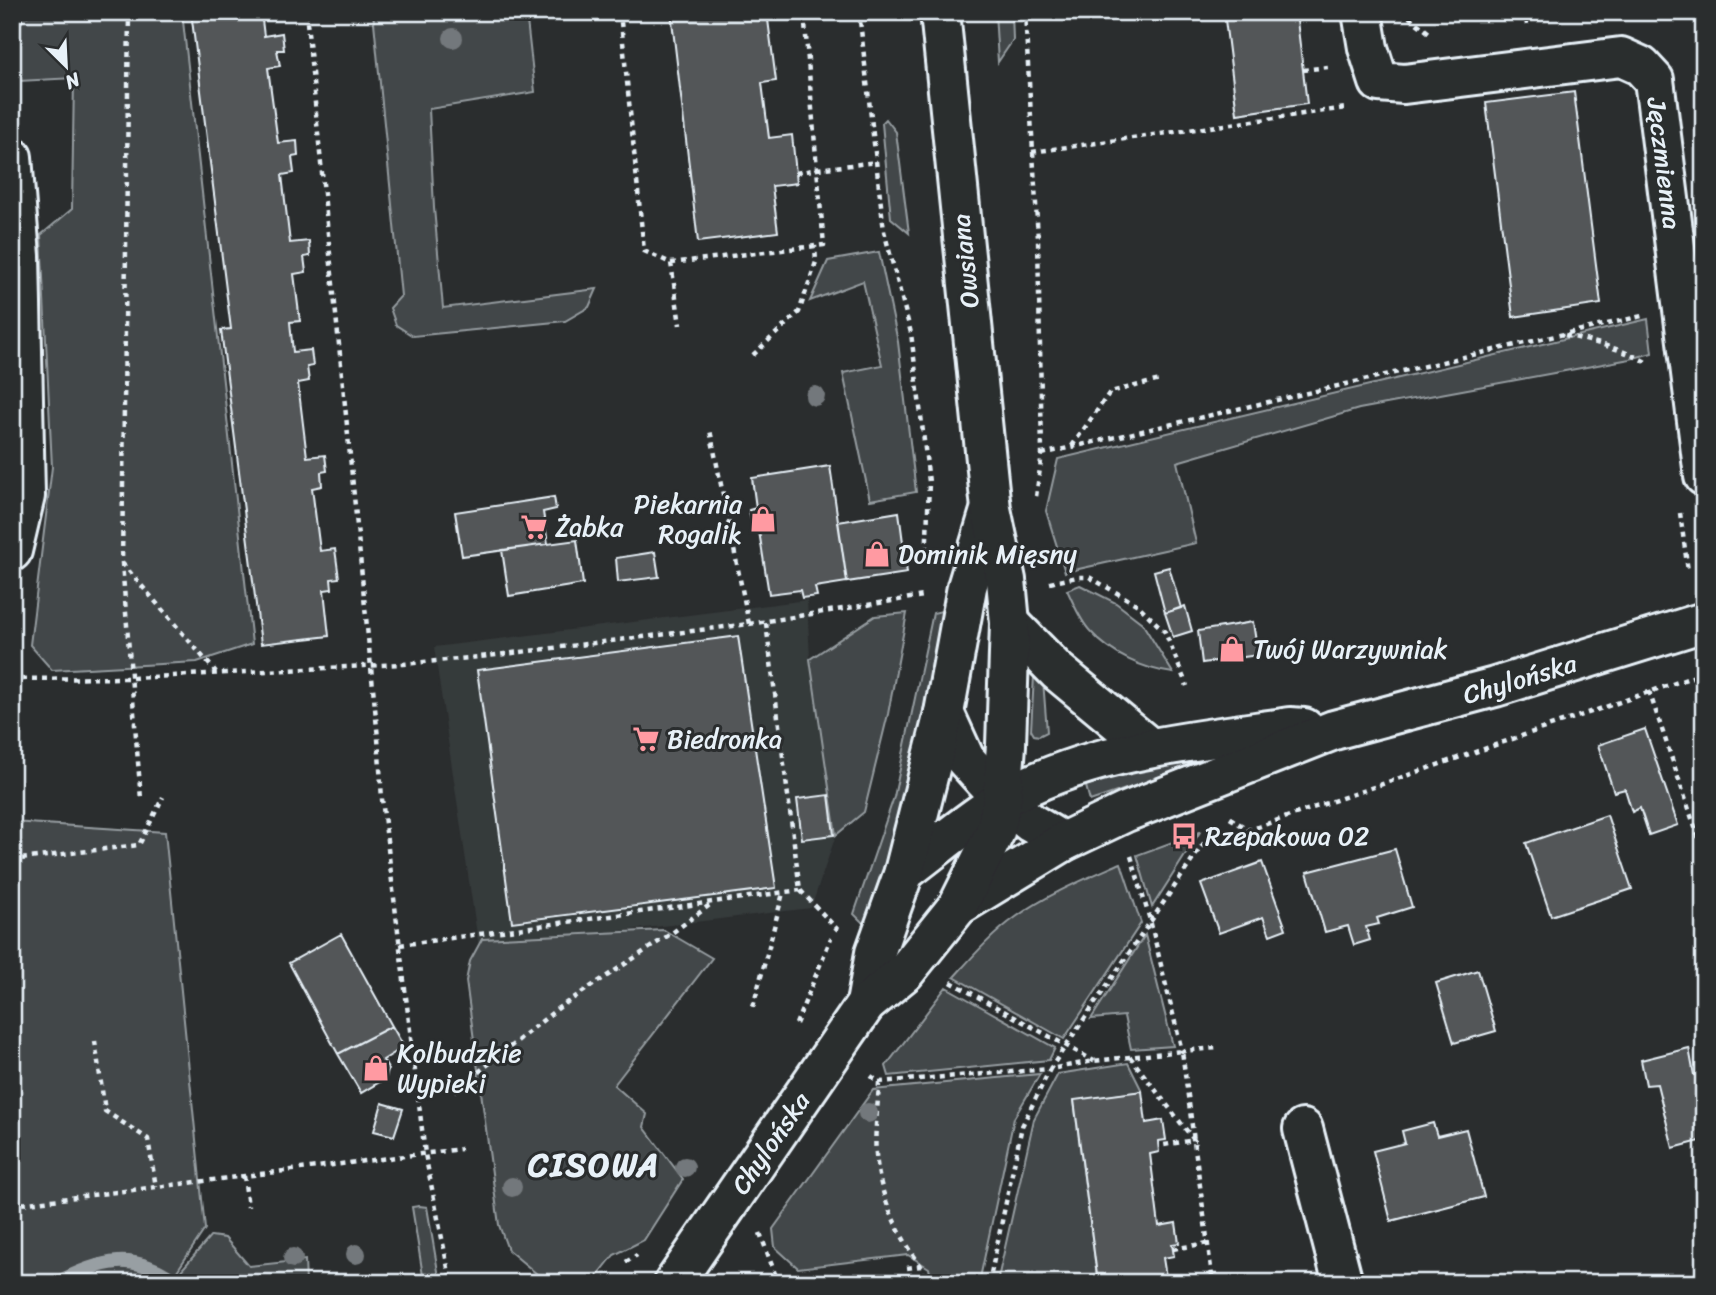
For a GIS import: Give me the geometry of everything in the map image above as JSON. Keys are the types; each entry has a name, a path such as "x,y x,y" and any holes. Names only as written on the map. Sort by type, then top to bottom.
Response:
{"street":[{"name":"Owsiana","path":"940,12 991,509 1006,580 1010,623 1002,800"},
{"name":"Jęczmienna","path":"1362,12 1368,48 1379,82 1404,84 1621,57 1641,66 1654,80 1704,476"},
{"path":"12,157 20,256 25,496 12,551"},
{"name":"Owsiana","path":"944,713 967,587 991,509"},
{"name":"Chylońska","path":"958,906 1063,842 1126,812 1334,730 1495,687 1704,622"},
{"path":"1010,623 1057,671 1150,748"},
{"path":"944,713 965,759 1002,800 1031,823 1063,842"},
{"name":"Chylońska","path":"866,1004 875,953 904,872 944,713"},
{"name":"Chylońska","path":"904,872 1002,800 1066,770 1150,748 1290,727 1334,730"},
{"name":"Chylońska","path":"674,1283 866,1004 905,972 958,906 995,832 1002,800"},
{"path":"1303,1129 1343,1283"}],"path":[{"path":"12,30 29,12"},
{"path":"128,12 122,563 141,799"},
{"path":"306,12 382,799 425,1154 451,1283"},
{"path":"620,12 644,251 671,263 824,245 804,12"},
{"path":"859,12 884,231 911,332 928,468 926,571"},
{"path":"1025,12 1038,239 1042,454 1036,496 1038,509"},
{"path":"1402,12 1438,40"},
{"path":"1525,12 1528,29"},
{"path":"1641,17 1677,12"},
{"path":"1693,12 1704,18"},
{"path":"1303,70 1339,65"},
{"path":"1032,152 1357,107"},
{"path":"796,173 877,162"},
{"path":"753,355 799,312 816,262 815,246"},
{"path":"671,263 680,325"},
{"path":"1042,454 1642,316"},
{"path":"1560,334 1599,343 1647,363"},
{"path":"1072,447 1110,391 1160,380"},
{"path":"710,430 749,624"},
{"path":"122,563 216,672"},
{"path":"1050,583 1089,577 1138,605 1165,632 1187,686"},
{"path":"12,679 131,678 480,657 766,623 925,596 925,583"},
{"path":"766,623 800,890 835,928"},
{"path":"989,1283 1022,1126 1049,1069 1224,814 1249,830 1704,673"},
{"path":"1649,691 1704,854"},
{"path":"12,859 139,845 163,797"},
{"path":"1130,851 1182,1051 1213,1283"},
{"path":"400,945 800,890"},
{"path":"753,1007 783,893"},
{"path":"455,1091 557,1009 662,940 713,902"},
{"path":"941,977 1094,1061"},
{"path":"95,1041 105,1111 148,1139 156,1187"},
{"path":"871,1076 879,1082 1049,1069 1094,1061 1217,1048"},
{"path":"1130,1057 1194,1140"},
{"path":"879,1082 877,1163 892,1219 903,1241 921,1266 924,1283"},
{"path":"1158,1146 1194,1140"},
{"path":"12,1205 461,1149"},
{"path":"244,1176 248,1207"},
{"path":"760,1232 778,1282"},
{"path":"1172,1249 1208,1243"},
{"path":"907,1268 921,1266"}],"shaded area":[{"path":"13,12 182,12 252,644 197,662 52,670 30,645 52,467 41,235 72,209 74,78 19,81"},
{"path":"373,12 526,12 535,92 429,109 443,308 597,289 589,307 565,321 413,336 396,325 390,308 401,296"},
{"path":"995,12 1012,12 1013,40 998,62"},
{"path":"886,119 896,132 909,233 891,218 882,123"},
{"path":"879,252 898,342 916,492 870,500 843,373 882,365 863,281 810,301 828,261"},
{"path":"1648,319 1652,353 1359,409 1177,462 1196,543 1065,572 1046,511 1058,459"},
{"path":"1080,585 1116,603 1142,623 1173,673 1129,660 1099,640 1084,623 1067,590"},
{"path":"807,600 810,659 836,835 811,908 479,948 434,647"},
{"path":"950,609 916,785 866,926 854,914 894,797 933,613"},
{"path":"907,613 888,714 864,812 836,835 810,659 875,616"},
{"path":"1035,658 1042,667 1047,732 1039,736 1034,735 1031,730"},
{"path":"1279,734 1212,760 1090,801 1083,775"},
{"path":"12,822 165,832 205,1229 169,1283 12,1283"},
{"path":"1200,832 1152,907 1137,855"},
{"path":"1121,863 1141,923 1064,1039 954,977 991,938 1016,917 1054,894"},
{"path":"664,930 712,958 614,1085 647,1114 644,1127 683,1179 644,1240 614,1255 595,1279 566,1280 537,1274 508,1250 499,1225 466,981 470,961 482,939"},
{"path":"1145,935 1173,1046 1131,1049 1124,1016 1091,1019"},
{"path":"946,987 1055,1048 1049,1060 889,1076 886,1066"},
{"path":"1128,1063 1142,1091 1074,1101 1098,1283 997,1283 1034,1119 1058,1074"},
{"path":"1040,1074 1014,1118 979,1283 932,1283 929,1268 908,1255 798,1268 775,1247 773,1229 873,1090"},
{"path":"412,1207 427,1207 439,1277 424,1282"},
{"path":"211,1236 225,1238 249,1266 305,1260 306,1283 187,1283 178,1274"}],"building":[{"path":"191,12 261,12 264,36 282,33 284,50 277,50 280,66 268,68 278,143 297,141 298,156 292,157 294,173 282,175 290,243 309,241 310,256 304,257 306,272 294,274 300,321 290,322 293,352 311,350 313,366 307,367 309,381 298,383 307,457 325,455 327,471 321,472 322,486 312,488 320,551 335,549 339,578 331,579 332,589 324,590 329,636 261,644 221,330 231,329"},
{"path":"671,12 767,12 776,81 762,83 769,138 792,135 797,183 772,186 778,232 698,242"},
{"path":"1224,12 1296,12 1307,104 1237,114"},
{"path":"1574,92 1601,304 1513,317 1486,103"},
{"path":"830,466 847,582 815,587 817,596 802,598 800,590 769,594 758,525 752,526 749,510 756,508 752,478"},
{"path":"554,497 556,509 543,512 548,544 462,556 455,512"},
{"path":"899,512 907,573 847,582 838,522"},
{"path":"577,540 583,584 509,596 502,550"},
{"path":"655,552 659,577 618,582 616,558"},
{"path":"1169,567 1181,608 1165,613 1154,571"},
{"path":"1185,606 1192,631 1173,637 1165,613"},
{"path":"1253,622 1258,655 1202,663 1198,631"},
{"path":"738,636 776,888 512,922 477,670"},
{"path":"1645,729 1678,825 1649,835 1640,808 1632,812 1625,789 1614,792 1598,745"},
{"path":"829,795 834,835 802,839 797,799"},
{"path":"1607,815 1632,889 1551,916 1526,843"},
{"path":"1395,849 1412,907 1377,918 1379,924 1366,927 1370,940 1354,945 1348,926 1325,932 1307,872"},
{"path":"1262,862 1286,929 1270,935 1263,917 1219,933 1201,884"},
{"path":"341,934 392,1026 338,1054 289,963"},
{"path":"1478,970 1496,1031 1454,1043 1436,983"},
{"path":"392,1026 404,1047 383,1060 388,1069 386,1078 361,1093 338,1054"},
{"path":"1689,1048 1694,1075 1704,1073 1704,1140 1673,1148 1657,1084 1646,1085 1641,1060"},
{"path":"1142,1091 1146,1123 1163,1120 1166,1140 1158,1141 1159,1152 1150,1154 1159,1226 1176,1223 1179,1243 1172,1244 1174,1256 1163,1258 1167,1283 1098,1283 1074,1100"},
{"path":"382,1103 403,1109 394,1136 374,1131"},
{"path":"1433,1123 1437,1136 1466,1129 1484,1197 1391,1221 1373,1151 1405,1143 1402,1131"}],"waterway":[{"path":"56,1283 89,1269 118,1262 146,1266 178,1283"}],"place":[{"name":"Piekarnia Rogalik","path":"763,519"},
{"name":"Żabka","path":"534,527"},
{"name":"Dominik Mięsny","path":"877,554"},
{"name":"Twój Warzywniak","path":"1232,649"},
{"name":"Biedronka","path":"646,739"},
{"name":"Rzepakowa 02","path":"1184,836"},
{"name":"Kolbudzkie Wypieki","path":"376,1068"}],"district":[{"name":"CISOWA","path":"594,1164"}]}
